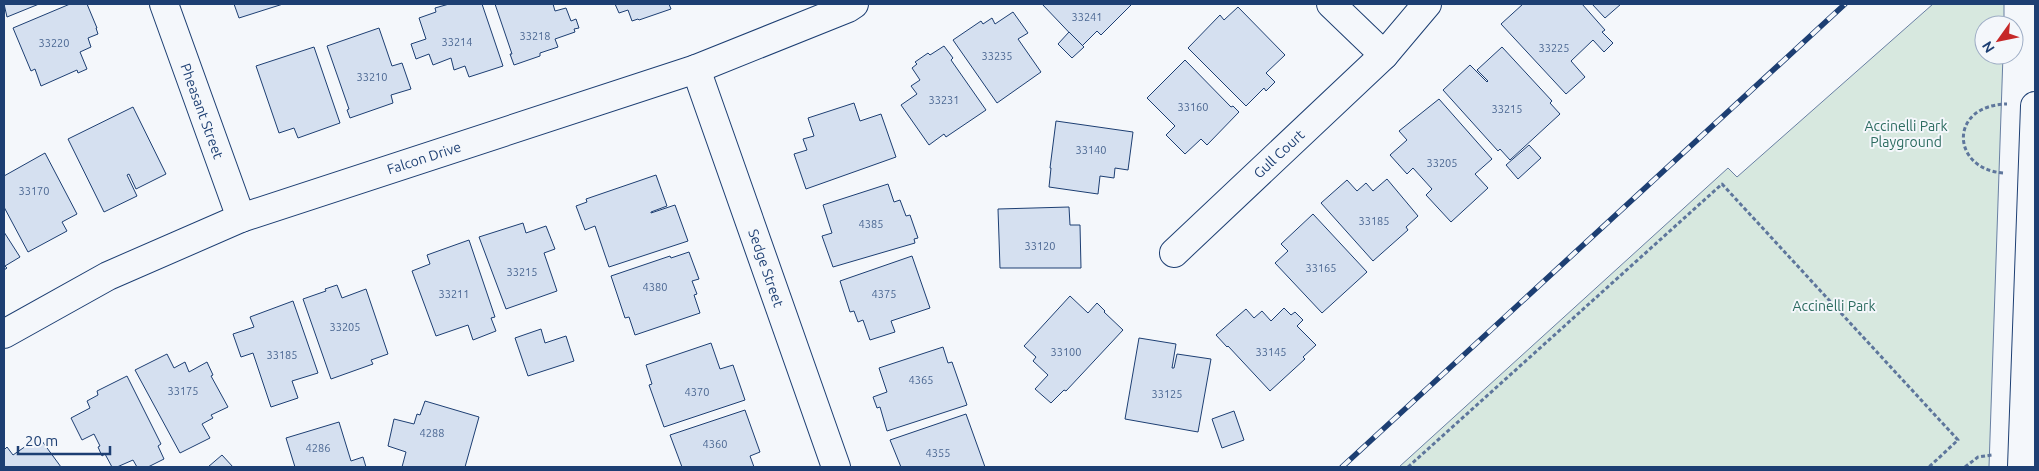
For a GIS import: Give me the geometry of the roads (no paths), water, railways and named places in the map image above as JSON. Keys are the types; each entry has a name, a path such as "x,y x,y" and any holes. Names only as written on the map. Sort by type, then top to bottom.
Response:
{"street":[{"name":"Pheasant Street","path":"164,4 241,218"},
{"name":"Falcon Drive","path":"4,334 108,276 241,218 696,69 854,4"},
{"path":"1331,4 1384,55"},
{"name":"Gull Court","path":"1174,253 1384,55 1427,4"},
{"name":"Sedge Street","path":"696,69 836,467"},
{"path":"2022,467 2035,106"}],"railway":[{"path":"1342,467 1845,4"}],"park label":[{"name":"Accinelli Park Playground","path":"1906,134"},
{"name":"Accinelli Park","path":"1834,306"}]}
